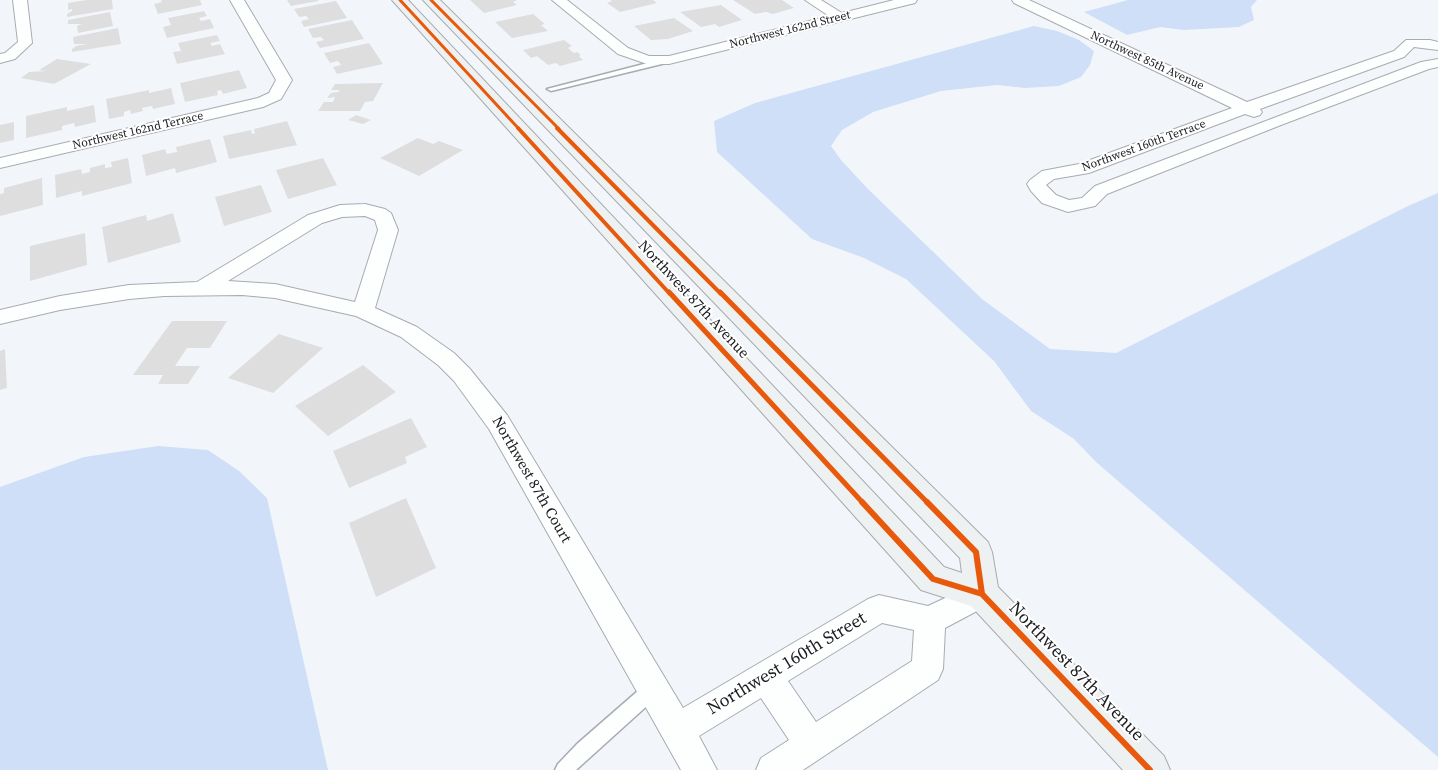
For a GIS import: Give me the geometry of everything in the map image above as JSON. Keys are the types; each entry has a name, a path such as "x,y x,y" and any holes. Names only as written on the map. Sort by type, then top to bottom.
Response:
{"street":[{"path":"5,58 25,43 20,0"},
{"name":"Northwest 162nd Terrace","path":"0,163 263,102 275,96 284,80 238,0"},
{"name":"Northwest 87th Avenue","path":"400,0 933,579 982,594 1150,770"},
{"name":"Northwest 87th Avenue","path":"431,0 976,552 982,594"},
{"name":"Northwest 162nd Street","path":"559,0 623,52 647,60 669,60 910,0"},
{"path":"812,0 840,17"},
{"name":"Northwest 85th Avenue","path":"1019,0 1275,122"},
{"name":"Northwest 160th Terrace","path":"1438,46 1411,43 1399,54 1246,108 1083,169 1048,174 1036,184 1040,191 1049,199 1068,206 1088,202 1101,190 1426,65 1438,63"},
{"path":"202,288 315,219 340,211 366,210 378,213 384,217 388,230 363,311"},
{"name":"Northwest 87th Court","path":"0,317 95,296 164,289 242,288 275,291 363,311 409,332 446,359 478,394 498,422 700,770"},
{"path":"773,770 927,669 930,620 982,594"},
{"name":"Northwest 160th Street","path":"676,731 880,608 930,620"},
{"path":"766,677 812,745"}],"lane":[{"name":"Northwest 162nd Street","path":"551,89 669,60"},
{"path":"564,770 583,750 652,689"}],"water":[{"path":"1128,0 1257,0 1251,7 1254,20 1239,27 1184,30 1160,27 1127,35 1084,12"},
{"path":"1034,26 1057,31 1079,40 1094,51 1090,65 1081,77 1059,86 1025,88 997,85 941,91 873,112 842,130 831,146 841,160 868,189 982,299 1050,349 1116,353 1408,206 1438,193 1438,757 1096,462 1074,439 1031,411 994,361 906,279 864,258 812,239 717,152 714,121 755,103"},
{"path":"158,446 208,450 239,471 267,498 328,770 0,770 0,487 84,457"}],"building":[{"path":"87,0 112,0 113,9 67,17 67,14 72,11 72,9 68,10 68,3"},
{"path":"161,0 200,0 202,5 158,14 154,4 162,2"},
{"path":"287,0 318,0 318,1 291,6"},
{"path":"470,0 517,0 513,2 517,5 484,13"},
{"path":"610,0 653,0 657,3 620,12 607,3 612,1"},
{"path":"733,0 782,0 794,8 773,14 766,12 755,14"},
{"path":"336,1 347,18 304,27 301,21 309,19 306,16 299,17 294,9"},
{"path":"721,5 742,20 719,27 715,24 701,27 680,12"},
{"path":"204,11 207,16 199,18 201,21 210,19 214,28 167,38 163,27 171,25 168,18"},
{"path":"110,12 113,26 78,33 77,26 82,24 68,24 68,20"},
{"path":"533,14 545,24 541,25 548,31 512,38 495,22"},
{"path":"674,18 693,31 668,39 651,40 634,26"},
{"path":"352,20 364,39 320,48 316,42 324,40 321,37 313,38 308,29"},
{"path":"118,28 121,44 72,52 72,49 76,46 87,44 74,44 73,37"},
{"path":"217,35 220,41 210,43 212,46 220,44 225,54 177,64 173,52 181,51 178,43"},
{"path":"564,40 572,46 568,48 574,53 577,52 581,55 579,56 583,60 560,66 556,63 548,65 537,56 531,58 523,50"},
{"path":"369,43 383,64 337,74 333,67 341,65 338,61 330,63 324,53"},
{"path":"57,59 91,64 54,84 21,78 29,72 46,71 39,70"},
{"path":"239,70 247,88 223,94 221,90 217,91 218,95 185,102 180,83"},
{"path":"383,83 373,101 365,102 360,111 318,111 324,102 333,102 335,97 327,98 331,93 340,90 331,90 335,84"},
{"path":"171,88 175,104 153,109 152,106 142,108 143,111 131,114 130,110 124,112 124,116 109,119 106,99 149,90 149,93"},
{"path":"94,105 96,122 75,127 74,123 62,126 62,130 26,138 26,116 67,107 67,111"},
{"path":"356,115 371,120 363,124 348,120"},
{"path":"287,121 297,145 229,159 223,136 251,130 252,134 255,133 254,129"},
{"path":"14,122 14,140 0,143 0,125"},
{"path":"418,138 433,144 439,141 463,150 419,176 380,158"},
{"path":"210,139 217,162 176,173 175,168 146,176 142,155 165,149 167,154 177,152 176,147"},
{"path":"128,158 132,183 82,196 82,191 56,198 55,175 81,169 82,174 90,172 90,168 105,164 105,168 112,167 111,162"},
{"path":"323,158 337,185 288,199 276,170"},
{"path":"42,178 43,205 0,216 0,194 4,193 4,188"},
{"path":"261,185 272,212 224,226 215,197"},
{"path":"173,213 181,242 108,263 102,227 146,215 147,221"},
{"path":"85,233 87,265 30,281 30,246"},
{"path":"172,321 227,321 210,348 187,348 175,366 200,366 188,384 158,384 163,375 133,375"},
{"path":"279,334 323,348 273,393 228,378"},
{"path":"5,349 7,388 0,390 0,351"},
{"path":"363,365 396,392 328,436 295,406"},
{"path":"411,418 427,447 405,457 407,463 349,488 333,451"},
{"path":"406,498 436,568 376,597 349,523"}],"cycle path":[{"path":"400,0 933,579 982,594 1150,770"},
{"path":"431,0 976,552 982,594"}]}
